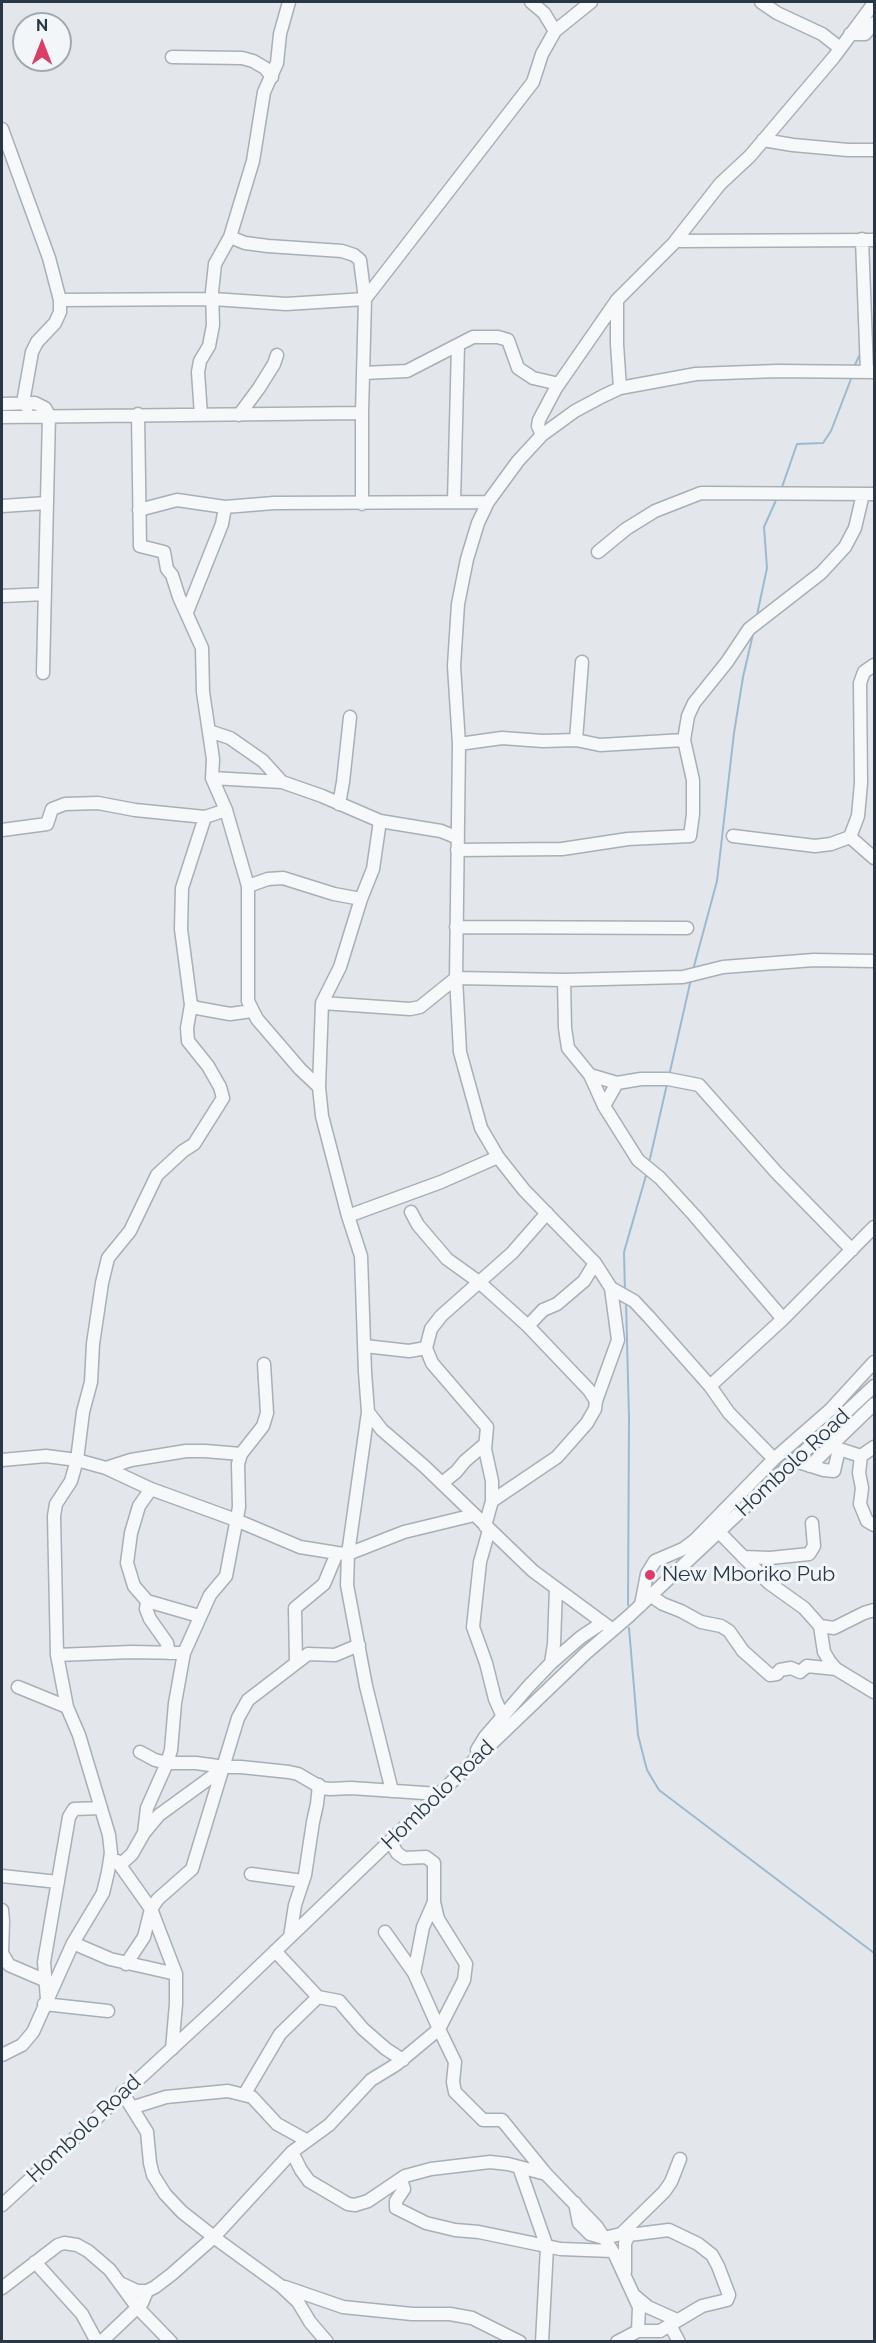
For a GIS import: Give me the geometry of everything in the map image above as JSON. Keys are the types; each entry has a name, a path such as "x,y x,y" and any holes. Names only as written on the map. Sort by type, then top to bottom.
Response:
{"street":[{"path":"201,415 198,372 200,361 209,346 213,325 215,264 230,237 253,161 264,92 277,63 285,12 289,2"},
{"path":"531,2 544,13 555,32"},
{"path":"60,300 213,299 286,304 365,299 532,82 542,54 555,32 591,2"},
{"path":"761,2 777,13 822,34 840,48"},
{"path":"542,435 538,426 539,420 559,384 617,300 676,241 720,184 750,156 840,48 874,3"},
{"path":"850,34 865,34 874,23"},
{"path":"172,57 254,61 265,68 272,77"},
{"path":"2,129 49,258 60,300 60,312 55,323 37,342 32,352 24,402 32,416"},
{"path":"762,140 837,149 874,150"},
{"path":"230,237 245,243 342,251 360,260 365,299 362,504"},
{"path":"676,241 868,240 871,372 777,371 696,374 620,388 575,411 542,435 506,476 488,502 478,523 467,559 458,604 454,666 459,744 456,927 458,1036 462,1061 481,1128 510,1174 595,1263 616,1291 634,1301 710,1386 729,1413 774,1460"},
{"path":"617,300 620,388"},
{"path":"363,373 407,371 473,337 508,339 518,368 533,378 559,384"},
{"path":"454,502 458,345"},
{"path":"239,415 264,381 277,355"},
{"path":"427,360 442,361 457,372"},
{"path":"2,404 35,403 45,408 49,415 43,673"},
{"path":"2,417 362,413"},
{"path":"138,414 140,546 164,552 167,569 202,648 204,707 213,759 212,778 226,810 248,886 248,994 252,1011 300,1070 319,1087"},
{"path":"212,778 282,782 380,821 441,831 458,844 562,849 603,842 690,836 693,814 693,780 684,740 688,717 694,704 749,629 821,573 845,548 869,494 701,493 672,502 638,520 598,552"},
{"path":"139,510 177,500 225,507 274,503 488,502"},
{"path":"2,506 46,503"},
{"path":"187,612 222,524 225,507"},
{"path":"2,596 45,594"},
{"path":"576,740 582,662"},
{"path":"733,836 815,846 831,844 850,837 858,816 861,783 860,683 864,672 874,665"},
{"path":"339,804 350,717"},
{"path":"209,731 230,738 263,761 282,782"},
{"path":"459,744 502,738 543,741 576,740 608,745 684,740"},
{"path":"2,830 47,824 52,809 65,804 98,803 135,810 205,817 226,810"},
{"path":"2,2055 29,2038 73,1943 103,1893 111,1853 109,1835 79,1735 67,1707 57,1656 54,1516 56,1504 71,1481 78,1460 83,1412 91,1382 93,1344 102,1283 108,1258 130,1231 157,1175 194,1144 223,1098 220,1087 208,1066 188,1041 187,1028 191,1005 181,928 182,888 205,817"},
{"path":"380,821 374,869 361,899 340,967 322,1003 319,1087 322,1116 361,1256 366,1346 368,1412 342,1554 348,1595 377,1735 392,1791"},
{"path":"850,837 874,858"},
{"path":"248,886 268,879 283,878 342,896 361,899"},
{"path":"456,927 687,928"},
{"path":"322,1003 411,1009 426,1003 456,978 564,980 683,977 723,967 803,961 874,961"},
{"path":"564,980 568,1048 590,1076 604,1106 638,1160 660,1178 783,1319"},
{"path":"191,1005 230,1014 252,1011"},
{"path":"590,1076 617,1083 668,1078 699,1085 776,1172 852,1250"},
{"path":"604,1106 617,1083"},
{"path":"348,1216 441,1182 498,1157"},
{"path":"411,1212 418,1225 447,1259 479,1282 528,1326 589,1390 596,1401"},
{"path":"503,1717 495,1699 486,1663 473,1627 480,1562 492,1501 492,1481 485,1444 487,1427 432,1363 426,1348 431,1329 441,1316 512,1253 547,1213"},
{"path":"710,1386 783,1319 874,1227"},
{"path":"528,1326 543,1310 557,1304 584,1281 595,1263"},
{"path":"492,1501 557,1456 588,1423 595,1409 618,1340 616,1291"},
{"path":"366,1346 409,1351 426,1348"},
{"path":"836,1669 807,1666 800,1672 791,1668 770,1675 743,1651 729,1631 721,1626 701,1622 681,1611 646,1600 647,1574 655,1561 683,1549 695,1540 774,1460 830,1410 874,1362"},
{"path":"144,1833 147,1808 171,1750 175,1703 184,1653 210,1595 226,1576 240,1499 238,1464 241,1454 263,1426 267,1413 264,1364"},
{"name":"Hombolo Road","path":"2,2205 72,2142 122,2092 172,2049 391,1842 608,1627 646,1600 874,1386"},
{"path":"810,1466 874,1404"},
{"path":"368,1412 382,1430 442,1483 487,1528 556,1588 608,1627"},
{"path":"442,1483 485,1444"},
{"path":"795,1461 834,1471 839,1449 861,1455 874,1447"},
{"path":"106,1468 186,1451 205,1450 241,1454"},
{"path":"861,1455 860,1504 867,1521 874,1526"},
{"path":"2,1460 40,1456 78,1460 106,1468 152,1489 300,1547 342,1554 404,1532 474,1515"},
{"path":"152,1489 139,1506 130,1533 127,1563 134,1586 147,1601 199,1616"},
{"path":"743,1557 770,1558 809,1554 814,1546 812,1523"},
{"path":"718,1532 779,1591 804,1608 820,1626 824,1652 836,1669 874,1692"},
{"path":"296,1663 295,1608 324,1584 342,1554"},
{"path":"551,1663 556,1588"},
{"path":"147,1601 146,1609 150,1619 167,1643 169,1653"},
{"path":"820,1626 834,1628 874,1610"},
{"path":"466,1767 485,1737 551,1663 581,1637 608,1627"},
{"path":"126,1964 144,1937 151,1909 164,1893 192,1869 213,1796 225,1767 238,1718 248,1700 308,1654 335,1655 359,1645"},
{"path":"57,1656 131,1652 184,1653"},
{"path":"18,1687 67,1707"},
{"path":"140,1752 167,1763 196,1763 278,1770 298,1774 330,1789 351,1788 439,1794"},
{"path":"120,1865 132,1854 144,1833 159,1815 225,1767"},
{"path":"290,1937 295,1905 303,1881 317,1804 318,1785"},
{"path":"45,2002 44,1962 62,1849 71,1812 74,1809 101,1808"},
{"path":"122,2284 137,2290 147,2291 155,2288 214,2236 292,2152 329,2125 371,2080 403,2060 439,2029 464,1980 466,1964 438,1918 434,1902 434,1863 431,1858 404,1858 397,1853 391,1842"},
{"path":"111,1853 151,1909 176,1974 172,2049"},
{"path":"251,1874 303,1881"},
{"path":"2,1876 58,1882"},
{"path":"414,1973 423,1928 434,1902"},
{"path":"2,1910 2,1953 9,1965 44,1980"},
{"path":"384,1932 414,1973 455,2062 453,2082 455,2092 483,2120 502,2120 546,2174 590,2218 612,2251 634,2295 639,2307 638,2331"},
{"path":"73,1943 126,1964 176,1974"},
{"path":"275,1951 318,1997 339,2001 363,2030 403,2060"},
{"path":"244,2095 280,2034 318,1997"},
{"path":"45,2002 108,2012"},
{"path":"134,2108 166,2097 228,2091 252,2097 278,2124 306,2140"},
{"path":"122,2092 147,2132 150,2163 156,2181 165,2194 182,2212 281,2286 298,2302 310,2322 327,2342"},
{"path":"292,2152 309,2181 348,2204 355,2205 368,2200 413,2172 430,2169 490,2162 546,2174"},
{"path":"513,2166 529,2154"},
{"path":"604,2238 625,2232 664,2192 671,2182 680,2159"},
{"path":"513,2166 547,2247 542,2342"},
{"path":"401,2180 404,2189 395,2206 398,2210 423,2222 547,2247 612,2251"},
{"path":"617,2342 638,2331 655,2332 702,2306 729,2298 712,2255 669,2230 629,2235 625,2243 625,2275"},
{"path":"2,2288 58,2246 64,2243 77,2245 96,2257 122,2284 137,2307 171,2342"},
{"path":"35,2262 82,2314 99,2342 142,2303 147,2291"},
{"path":"281,2286 343,2307 412,2314 450,2314 472,2318 520,2342"},
{"path":"634,2295 674,2322 679,2342"}],"waterway":[{"path":"855,365 859,356"},
{"path":"781,490 797,444 823,443 831,431 851,379"},
{"path":"757,615 767,568 764,527 777,498"},
{"path":"693,970 717,881 734,733 753,634"},
{"path":"669,1076 691,979"},
{"path":"649,1163 667,1084"},
{"path":"625,1292 624,1252 647,1172"},
{"path":"626,1301 629,1418 628,1605"},
{"path":"629,1628 638,1735 647,1770 659,1790 874,1953"}],"place":[{"name":"New Mboriko Pub","path":"650,1575"}]}
